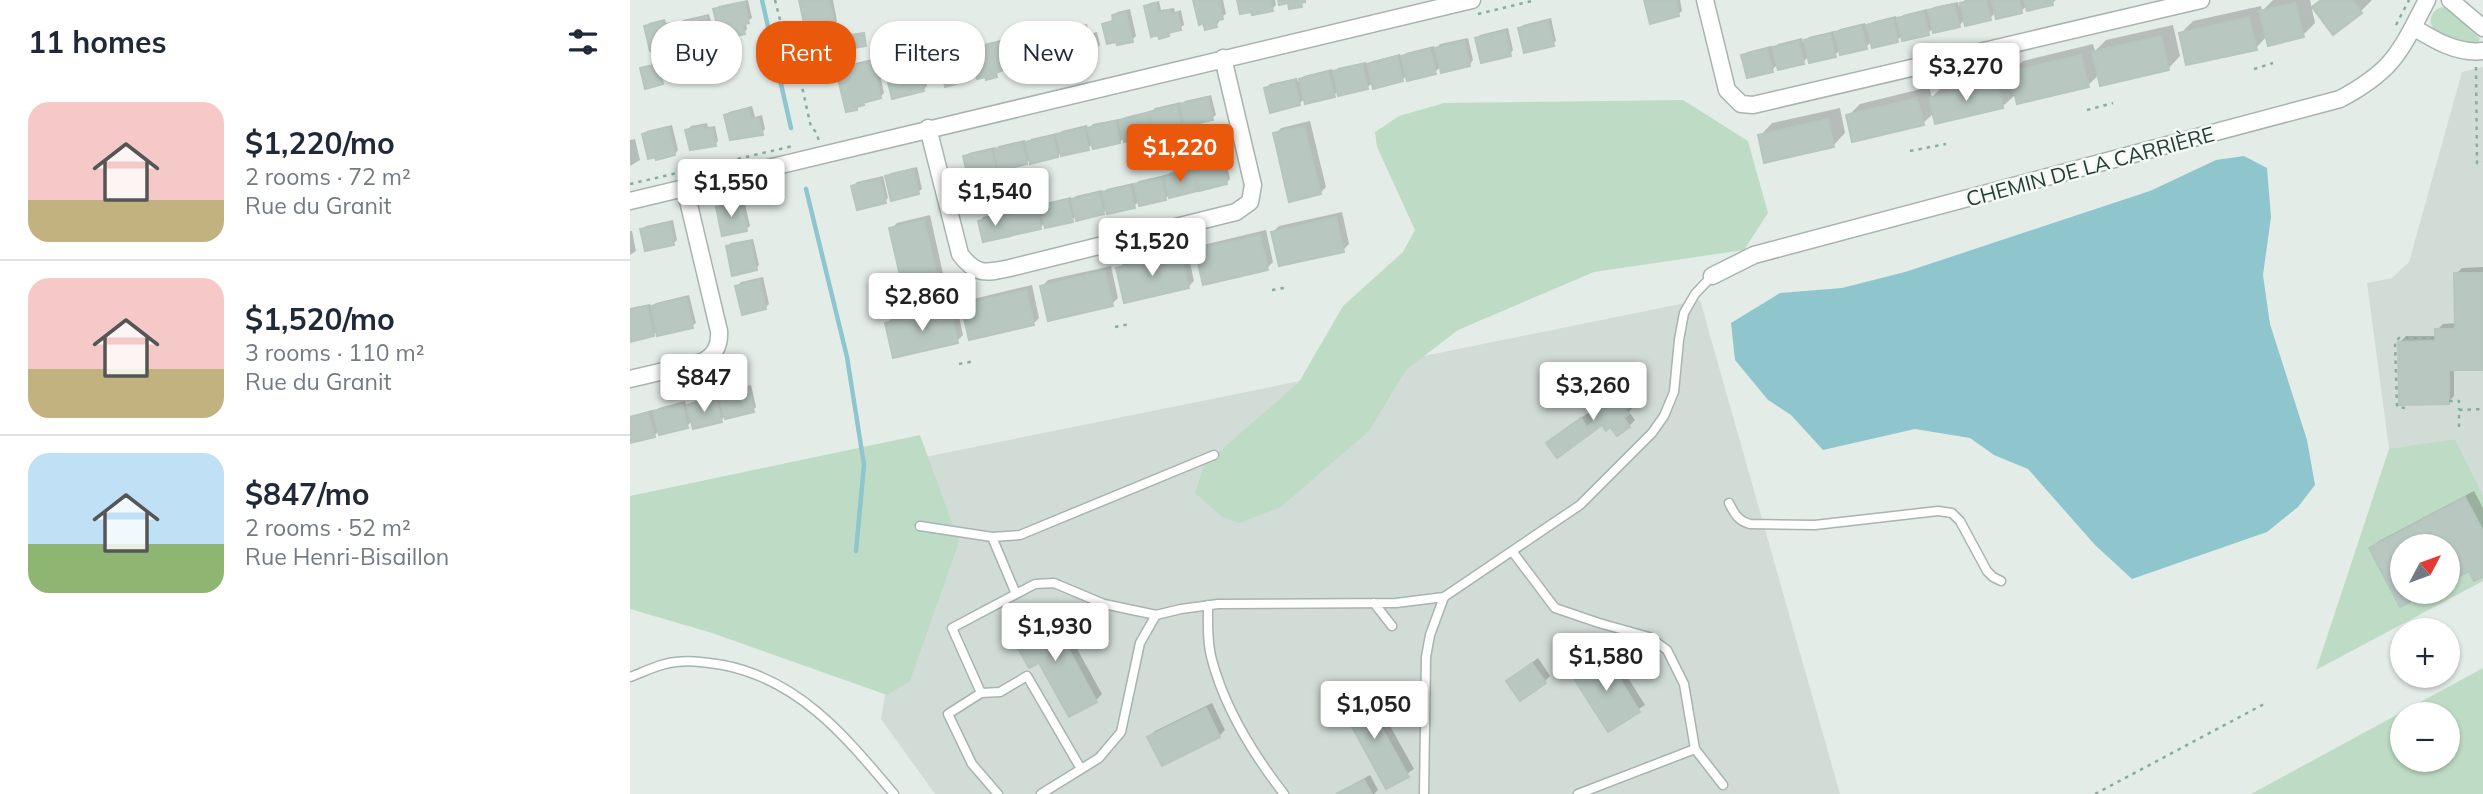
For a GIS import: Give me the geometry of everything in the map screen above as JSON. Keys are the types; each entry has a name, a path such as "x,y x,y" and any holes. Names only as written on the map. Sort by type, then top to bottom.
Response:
{"street":[{"path":"630,201 1472,0"},
{"path":"1705,0 1727,90 1741,104 1753,105 2201,0"},
{"name":"CHEMIN DE LA CARRIÈRE","path":"1712,276 1754,255 2340,99 2371,81 2393,62 2427,0"},
{"path":"2450,0 2483,28"},
{"path":"2413,27 2450,47 2481,56"},
{"path":"928,128 960,254 968,265 977,271 1010,268 1236,212 1246,206 1254,185 1223,58"},
{"path":"630,379 702,362 711,357 717,348 719,331 685,188"}],"lane":[{"path":"981,693 952,628 1035,584 1054,583 1104,604 1156,615 1208,605 1396,603 1444,597 1580,505 1652,433 1664,416 1674,392 1684,313 1695,294 1712,276"},
{"path":"920,526 992,537 1020,535 1214,455"},
{"path":"1729,503 1736,516 1743,523 1750,524 1815,525 1938,511 1952,513 1960,521 1987,571 1993,578 2001,581"},
{"path":"992,537 1016,594"},
{"path":"1512,551 1555,608 1649,637 1667,650 1684,684 1695,749 1723,785"},
{"path":"1424,794 1426,657 1430,635 1444,597"},
{"path":"1374,603 1392,626"},
{"path":"1208,605 1211,659 1234,717 1284,794"},
{"path":"1041,794 1099,758 1121,732 1140,643 1156,615"},
{"path":"630,677 666,664 703,661 746,670 803,699 848,739 894,794"},
{"path":"998,794 972,764 948,713 981,693 1000,692 1027,676 1081,769"},
{"path":"1578,794 1695,749"}],"path":[{"path":"775,0 790,59 800,78 811,127 819,141"},
{"path":"2481,56 2476,67 2477,163 2483,162"},
{"path":"2254,69 2273,63"},
{"path":"2087,110 2113,103"},
{"path":"1910,151 1946,144"},
{"path":"630,184 788,145 798,150"},
{"path":"1272,290 1284,288"},
{"path":"1115,327 1130,324"},
{"path":"2404,408 2397,407 2395,342 2399,338 2435,338"},
{"path":"959,365 975,360"},
{"path":"2449,401 2459,401 2459,427"},
{"path":"2459,410 2483,409"},
{"path":"2095,794 2266,703"}],"shaded area":[{"path":"2483,67 2483,495 2455,439 2408,449 2389,449 2367,283 2392,278 2409,262 2462,72"},
{"path":"1700,300 1840,794 935,794 881,719 925,457"}],"green space":[{"path":"2442,7 2452,11 2480,39 2478,43 2457,42 2434,31 2431,17"},
{"path":"1683,100 1748,141 1768,213 1744,250 1594,272 1458,330 1406,370 1369,431 1281,507 1240,523 1222,517 1195,493 1204,465 1299,382 1343,306 1403,252 1415,230 1377,147 1375,132 1399,116 1444,103"},
{"path":"920,435 959,542 910,681 887,695 712,633 630,609 630,496"},
{"path":"2455,439 2483,495 2483,581 2460,593 2460,534 2390,534 2390,604 2440,604 2414,618 2390,618 2390,631 2316,670 2389,449"},
{"path":"2483,668 2483,794 2251,794 2390,719 2390,772 2460,772 2460,702 2420,702 2446,688 2460,688 2460,680"}],"water":[{"path":"2244,156 2267,168 2271,217 2263,275 2270,324 2307,440 2315,485 2298,507 2267,532 2132,579 2095,545 2028,469 1994,455 1970,438 1915,429 1823,450 1791,415 1768,400 1735,360 1731,323 1780,293 1842,288 1905,272 2150,191 2216,160"}],"building":[{"path":"799,0 829,0 834,21 803,21"},
{"path":"1193,0 1219,0 1223,19 1215,21 1217,27 1205,30 1203,23 1199,25"},
{"path":"1237,0 1271,0 1273,11 1240,14"},
{"path":"1278,0 1305,2 1301,3 1302,7 1289,9 1288,3 1279,5"},
{"path":"1644,0 1676,0 1679,16 1650,24"},
{"path":"1986,0 1991,20 1965,26 1960,3"},
{"path":"1991,0 2019,0 2022,13 1996,19"},
{"path":"2024,0 2052,0 2053,5 2027,11"},
{"path":"2321,0 2352,0 2362,13 2333,35 2312,7"},
{"path":"744,2 749,23 742,25 742,21 716,21 713,9"},
{"path":"1156,3 1158,13 1170,10 1171,14 1178,13 1181,30 1168,33 1169,36 1159,39 1158,35 1151,37 1144,6"},
{"path":"2295,3 2304,37 2268,46 2259,11"},
{"path":"1954,4 1960,27 1933,33 1928,10"},
{"path":"1126,12 1133,42 1107,44 1102,24 1113,21 1112,15"},
{"path":"1923,12 1929,35 1902,41 1897,18"},
{"path":"706,17 707,21 687,21"},
{"path":"2249,17 2257,50 2186,65 2179,33"},
{"path":"1893,19 1898,42 1872,48 1866,25"},
{"path":"1548,21 1554,46 1524,53 1518,28"},
{"path":"651,24 650,51 644,26"},
{"path":"1861,26 1867,49 1840,55 1835,32"},
{"path":"1505,31 1511,56 1481,63 1475,38"},
{"path":"864,33 866,46 856,48 856,34"},
{"path":"1830,34 1836,57 1809,63 1804,40"},
{"path":"2161,36 2169,70 2100,86 2092,52"},
{"path":"1464,41 1470,66 1441,73 1435,48"},
{"path":"1799,41 1804,64 1778,70 1772,47"},
{"path":"998,43 999,47 997,77 986,80 985,77 985,46"},
{"path":"1430,49 1436,74 1407,81 1401,56"},
{"path":"1767,49 1773,72 1747,78 1741,55"},
{"path":"2081,55 2089,87 2017,104 2009,72"},
{"path":"1397,56 1403,81 1373,89 1367,64"},
{"path":"870,62 870,84 878,84 881,98 863,103 857,110 846,112 839,84 856,84 856,65"},
{"path":"1362,64 1368,89 1338,96 1333,71"},
{"path":"651,66 651,84 663,84 645,89 640,68"},
{"path":"1328,72 1335,97 1305,104 1299,79"},
{"path":"1294,80 1300,105 1270,113 1264,88"},
{"path":"1997,82 2003,108 1935,124 1929,98"},
{"path":"888,84 922,84 924,91 892,99"},
{"path":"1208,98 1213,120 1185,126 1180,104"},
{"path":"1917,98 1924,125 1852,142 1846,115"},
{"path":"1177,105 1182,127 1154,133 1149,112"},
{"path":"748,109 751,119 758,118 763,135 730,140 724,115"},
{"path":"1147,113 1152,135 1124,142 1119,120"},
{"path":"1828,119 1834,147 1764,163 1758,135"},
{"path":"1115,121 1120,143 1093,149 1087,128"},
{"path":"703,126 704,130 712,128 716,146 690,150 685,130"},
{"path":"1304,126 1321,194 1289,202 1273,133"},
{"path":"668,127 675,155 656,160 655,157 648,159 642,134"},
{"path":"1084,128 1089,150 1061,156 1056,134"},
{"path":"1053,136 1058,157 1030,164 1025,142"},
{"path":"1022,143 1027,164 999,171 994,149"},
{"path":"991,150 996,171 968,178 963,156"},
{"path":"1222,163 1227,184 1199,191 1194,169"},
{"path":"913,169 919,194 891,201 885,176"},
{"path":"1192,170 1197,191 1169,198 1164,176"},
{"path":"1162,178 1166,200 1139,206 1134,184"},
{"path":"880,179 886,203 857,210 851,186"},
{"path":"1130,186 1135,208 1107,214 1102,192"},
{"path":"1099,193 1104,214 1076,221 1071,199"},
{"path":"1068,200 1073,222 1045,228 1040,206"},
{"path":"740,202 747,231 722,236 716,207"},
{"path":"1036,207 1041,229 1013,235 1008,214"},
{"path":"1006,214 1011,236 983,242 978,221"},
{"path":"1336,217 1344,252 1279,266 1271,232"},
{"path":"924,220 939,285 904,293 889,228"},
{"path":"670,223 674,245 645,251 640,229"},
{"path":"1260,235 1268,270 1203,285 1195,250"},
{"path":"750,241 757,270 732,276 726,246"},
{"path":"1181,253 1189,288 1124,303 1116,268"},
{"path":"1105,271 1113,306 1048,321 1040,286"},
{"path":"2454,273 2483,273 2483,370 2449,370 2449,404 2399,405 2398,342 2435,341 2435,329 2455,329"},
{"path":"760,280 766,309 742,315 735,286"},
{"path":"1026,290 1034,325 969,340 961,305"},
{"path":"686,298 693,328 657,336 651,306"},
{"path":"647,306 654,336 630,342 630,310"},
{"path":"950,308 958,343 893,358 885,323"},
{"path":"1608,386 1622,405 1625,403 1628,408 1625,410 1629,414 1624,418 1630,427 1617,436 1610,427 1606,431 1602,425 1557,458 1546,443 1581,418 1587,427 1597,419 1585,402"},
{"path":"748,387 754,412 725,419 719,395"},
{"path":"715,398 722,422 693,429 687,405"},
{"path":"682,404 688,428 659,435 653,411"},
{"path":"648,413 655,437 630,443 630,417"},
{"path":"2465,497 2483,531 2483,577 2474,581 2469,571 2460,576 2460,534 2395,534"},
{"path":"2390,537 2390,588 2369,548"},
{"path":"1049,613 1097,702 1069,717 1039,663 1029,668 1010,634"},
{"path":"1604,654 1640,712 1608,732 1571,674"},
{"path":"1532,663 1546,683 1520,701 1506,681"},
{"path":"1362,693 1409,777 1386,789 1340,705"},
{"path":"1206,708 1220,737 1162,766 1147,737"},
{"path":"1364,780 1372,794 1336,794"}],"waterway":[{"path":"762,0 791,128"},
{"path":"806,189 847,357 864,465 856,551"}]}
